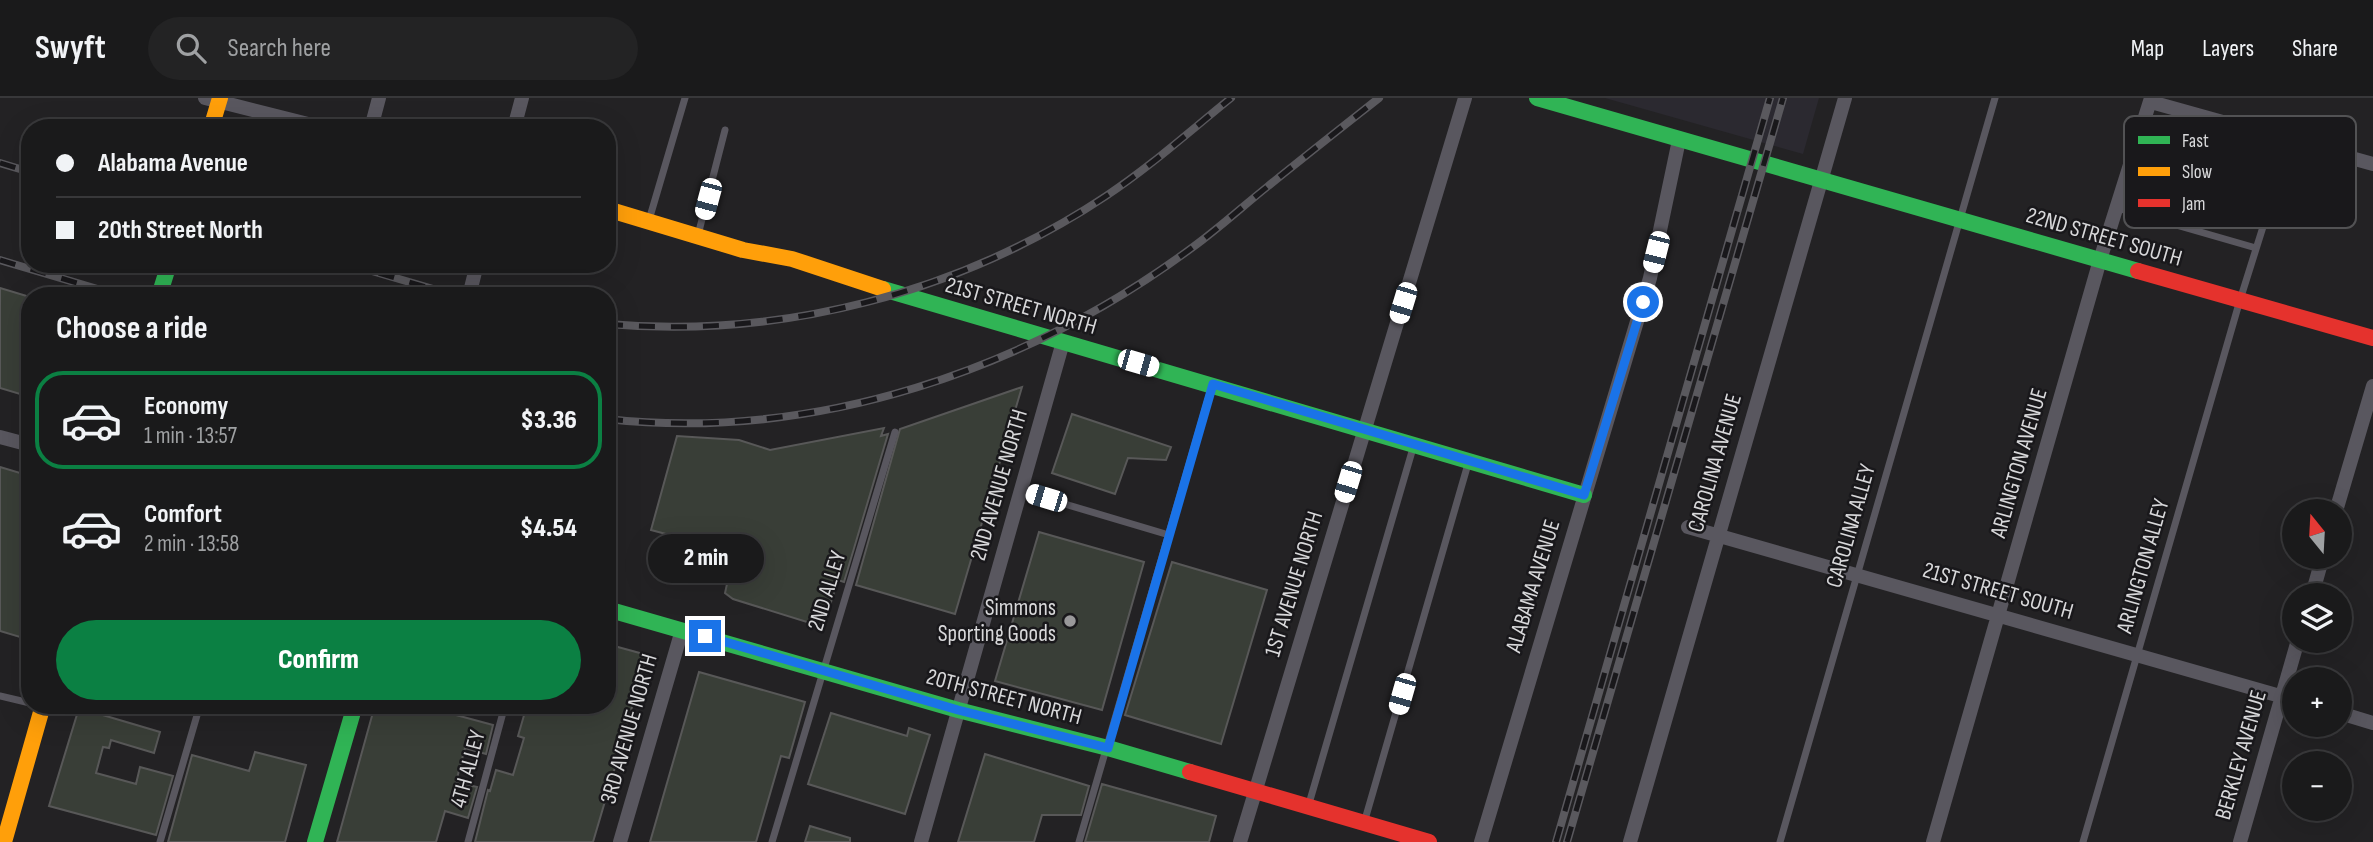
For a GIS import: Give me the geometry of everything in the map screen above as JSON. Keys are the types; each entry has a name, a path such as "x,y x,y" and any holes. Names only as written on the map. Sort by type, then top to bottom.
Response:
{"street":[{"path":"373,119 379,98"},
{"path":"516,119 522,98"},
{"name":"1ST AVENUE NORTH","path":"1240,842 1465,98"},
{"name":"22ND STREET SOUTH","path":"1537,98 2373,338"},
{"name":"CAROLINA AVENUE","path":"1630,842 1845,98"},
{"path":"212,119 215,99 290,119"},
{"path":"2151,100 2207,116"},
{"name":"ALABAMA AVENUE","path":"1481,842 1650,278 1679,140"},
{"path":"2356,159 2373,164"},
{"name":"ARLINGTON AVENUE","path":"1933,842 2100,260 2124,187"},
{"name":"21ST STREET NORTH","path":"616,211 743,250 792,259 897,294 1213,384 1584,495"},
{"name":"2ND AVENUE NORTH","path":"921,842 1063,342"},
{"path":"2340,499 2373,386"},
{"path":"0,437 21,443"},
{"name":"21ST STREET SOUTH","path":"1688,527 2282,696"},
{"name":"20TH STREET NORTH","path":"616,612 958,710 1108,748 1429,842"},
{"name":"3RD AVENUE NORTH","path":"620,842 682,630"},
{"path":"7,840 40,714"},
{"path":"315,842 352,714"},
{"name":"BERKLEY AVENUE","path":"2240,842 2282,716"},
{"path":"2352,717 2373,723"}],"lane":[{"path":"649,220 685,98"},
{"path":"1960,220 1995,98"},
{"path":"698,236 725,130"},
{"path":"2117,208 2124,210"},
{"name":"CAROLINA ALLEY","path":"1780,842 1960,220"},
{"path":"2186,228 2256,248"},
{"name":"ARLINGTON ALLEY","path":"2083,842 2262,228"},
{"path":"1079,842 1213,384"},
{"name":"2ND ALLEY","path":"772,842 895,432"},
{"path":"1308,807 1414,445"},
{"path":"1364,823 1469,461"},
{"path":"1021,491 1169,535"},
{"path":"0,696 21,701"},
{"path":"160,842 197,714"},
{"name":"4TH ALLEY","path":"468,842 503,714"}],"shaded area":[{"path":"1605,98 1819,98 1803,154"}],"building":[{"path":"0,288 21,294 21,394 0,388"},
{"path":"1022,387 955,614 856,585 900,429"},
{"path":"1072,414 1171,447 1166,460 1128,458 1115,494 1052,473"},
{"path":"884,428 881,436 888,434 844,582 838,580 823,627 733,599 725,593 734,552 651,530 677,436 739,440 770,450"},
{"path":"0,467 21,473 21,637 0,631"},
{"name":"Simmons Sporting Goods","path":"1039,532 1144,562 1102,710 995,681"},
{"path":"1172,562 1267,590 1221,744 1125,715"},
{"path":"616,646 647,655 621,745 622,766 616,764 593,842 475,842 496,770 513,775 524,738 518,736 524,714 616,714"},
{"path":"699,672 805,702 789,758 781,756 756,842 650,842"},
{"path":"831,713 907,736 909,728 930,735 905,814 808,784"},
{"path":"77,714 99,714 160,732 154,753 111,740 109,748 103,747 96,773 136,784 140,767 173,776 156,835 49,806"},
{"path":"373,714 452,714 493,725 486,754 465,748 456,782 477,787 468,818 445,811 436,842 337,842"},
{"path":"255,752 306,765 285,842 168,842 192,755 249,771"},
{"path":"985,754 1089,786 1081,815 1042,815 1034,842 958,842"},
{"path":"1102,784 1216,816 1209,842 1085,842"},
{"path":"810,826 850,838 850,842 805,842"}],"railway":[{"path":"616,324 673,327 738,324 803,316 867,302 930,283 991,259 1050,230 1106,196 1231,98"},
{"path":"616,419 685,423 763,419 840,407 916,388 989,362 1061,329 1129,291 1203,240 1379,98"},
{"path":"1556,842 1770,98"},
{"path":"1567,842 1783,98"},
{"path":"0,163 21,169"},
{"path":"0,260 21,266"},
{"path":"44,273 91,287"},
{"path":"379,273 426,287"}],"traffic: fast":[{"path":"1537,98 2138,271"},
{"path":"162,287 166,273"},
{"path":"883,289 1584,495"},
{"path":"616,612 958,710 1190,772"},
{"path":"315,842 352,714"}],"traffic: slow":[{"path":"214,119 220,98"},
{"path":"616,212 743,250 792,259 883,289"},
{"path":"4,842 40,714"}],"traffic: jam":[{"path":"2138,271 2373,338"},
{"path":"1190,772 1429,842"}],"place":[{"name":"Simmons Sporting Goods","path":"1070,621"}],"route":[{"path":"705,636 958,710 1108,748 1213,384 1584,495 1643,302"}]}
